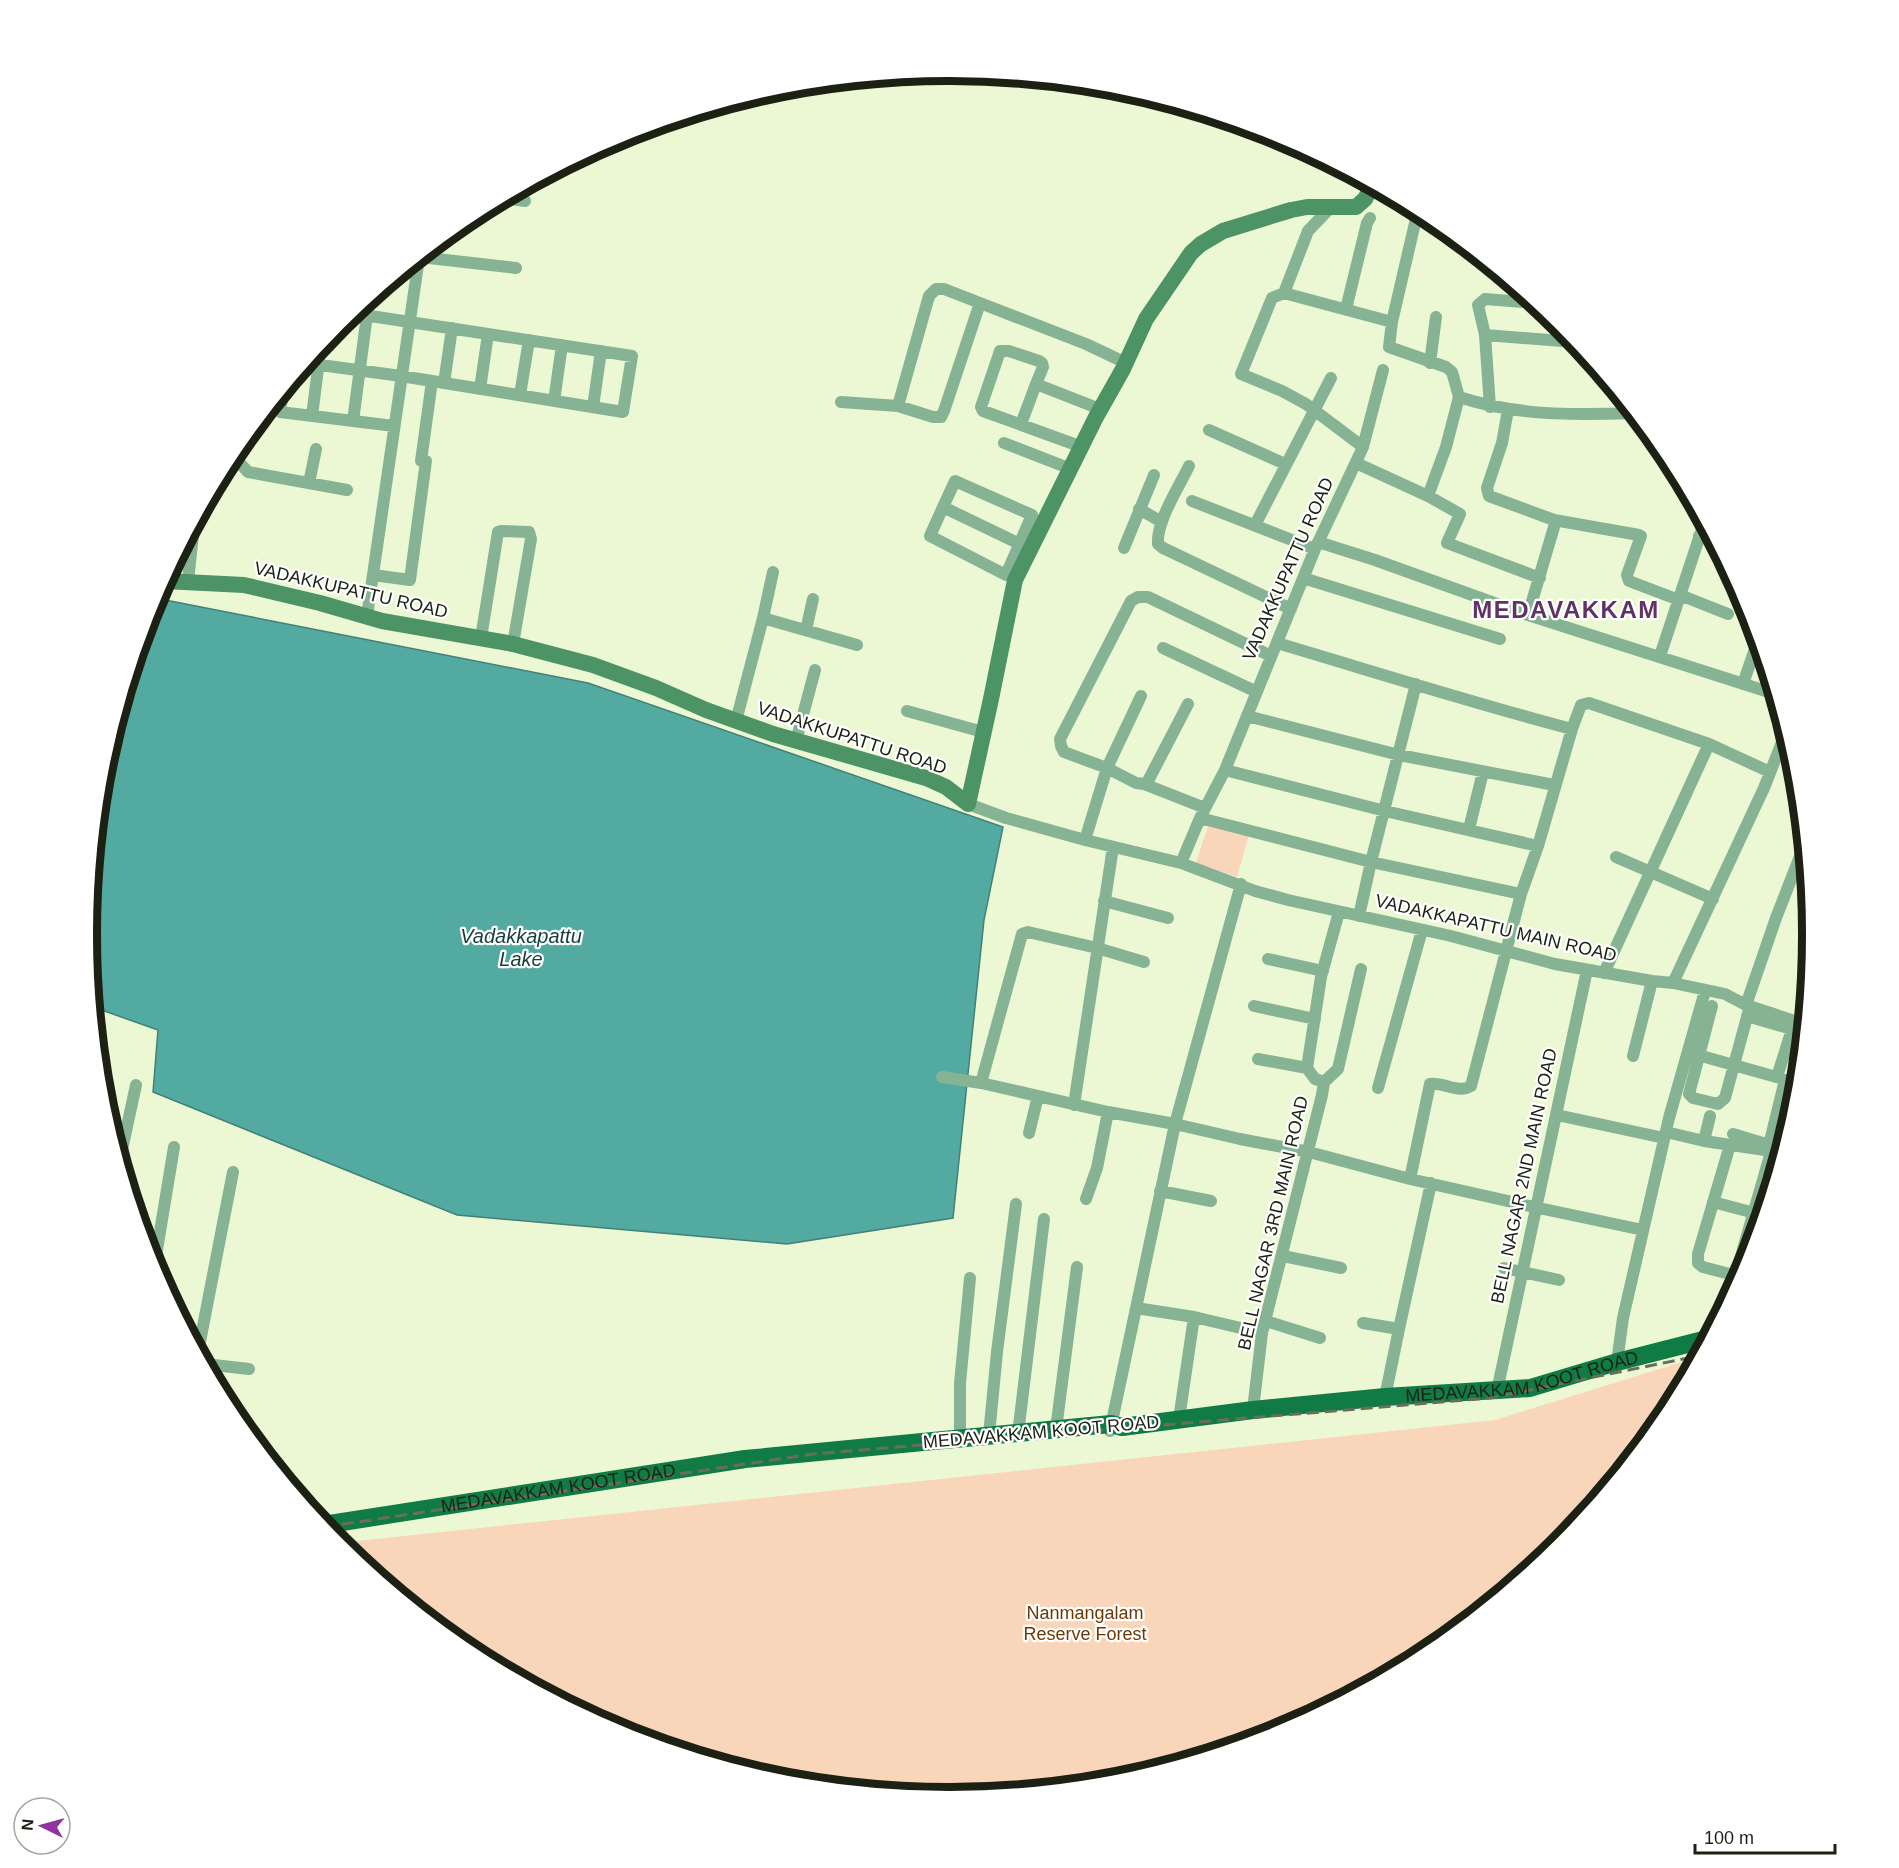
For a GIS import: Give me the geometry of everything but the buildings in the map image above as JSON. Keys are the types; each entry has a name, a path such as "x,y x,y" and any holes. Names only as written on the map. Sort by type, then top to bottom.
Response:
{"main road":[{"name":"MEDAVAKKAM KOOT ROAD","path":"334,1524 745,1459 1056,1429 1114,1428 1253,1410 1385,1397 1530,1388 1617,1362 1698,1342"},
{"path":"342,1532 431,1518 487,1506 813,1456 1114,1428"}],"street":[{"path":"968,804 991,699 1011,578 1039,517 1071,469 1146,319 1183,263 1201,244 1223,231 1271,215 1307,207 1356,207 1369,191"},
{"path":"516,200 525,201"},
{"path":"1284,292 1308,231 1330,208"},
{"path":"1346,309 1370,218"},
{"path":"1416,220 1392,322 1389,347 1446,367 1452,372 1459,398 1446,447 1428,496"},
{"path":"422,263 516,268"},
{"path":"367,616 401,376 411,322 415,269"},
{"path":"898,406 929,296 936,289 944,289 1086,344 1126,363"},
{"path":"1363,447 1314,409 1282,391 1241,374 1272,298 1284,292 1392,322"},
{"path":"1490,407 1485,335 1478,305 1485,299 1522,302"},
{"path":"841,402 898,406 933,417 941,417 980,303"},
{"path":"315,364 623,412 632,356 364,315"},
{"path":"353,421 367,315"},
{"path":"1430,363 1436,317"},
{"path":"373,575 410,580 426,461 421,461 452,328"},
{"path":"480,389 488,334"},
{"path":"1485,335 1562,341"},
{"path":"520,395 529,340"},
{"path":"554,401 562,345"},
{"path":"593,407 601,351"},
{"path":"1021,424 1043,367 1042,363 1009,351 1000,351 981,407 986,414 1021,424 1082,447"},
{"path":"312,368 312,416"},
{"name":"VADAKKUPATTU ROAD","path":"173,581 244,585 367,616 513,644 593,664 656,687 736,722 926,778 945,787 968,804 1006,818 1181,863 1225,770 1317,545 1363,447 1383,370"},
{"path":"1256,525 1331,378"},
{"path":"1036,384 1100,409"},
{"path":"1459,398 1508,410 1572,415 1624,412"},
{"path":"281,405 280,411 394,426"},
{"path":"1508,410 1503,443 1487,489 1489,496 1554,520 1639,535 1641,536 1627,575 1629,581 1728,614"},
{"path":"1209,430 1286,464"},
{"path":"1004,443 1071,469"},
{"path":"309,483 316,449"},
{"path":"239,461 248,472 347,490"},
{"path":"1356,463 1428,496 1460,514 1447,543 1540,578"},
{"path":"1189,466 1162,522 1157,536 1158,544 1291,609"},
{"path":"1124,548 1154,475"},
{"path":"1011,578 930,536 943,507 955,481 1039,517"},
{"path":"1192,501 1256,525 1317,545 1375,560 1528,615 1766,691"},
{"path":"943,507 1025,547"},
{"path":"1139,510 1162,522"},
{"path":"1528,615 1554,527 1554,520"},
{"path":"1660,656 1701,531"},
{"path":"481,638 498,532 529,532 531,539 513,644"},
{"path":"1699,536 1704,538"},
{"path":"188,581 192,542"},
{"path":"736,722 763,618 772,572"},
{"path":"1303,578 1500,639"},
{"path":"1271,656 1148,597 1138,597 1131,602 1060,739 1061,746 1064,752 1107,768 1136,783 1144,784 1203,813 1371,862 1521,894"},
{"path":"806,630 813,599"},
{"path":"763,618 857,645"},
{"path":"1277,643 1482,705 1572,729"},
{"path":"1163,648 1257,692"},
{"path":"1743,684 1754,652"},
{"path":"796,741 815,670"},
{"path":"1359,916 1416,684"},
{"path":"1085,840 1107,768 1141,696"},
{"path":"1410,1179 1430,1084 1436,1083 1461,1089 1471,1086 1521,894 1581,705 1589,703 1709,744 1770,772"},
{"path":"1144,784 1148,781 1188,704"},
{"path":"907,711 983,732"},
{"path":"1247,716 1399,755 1554,785"},
{"path":"1604,973 1709,744"},
{"path":"1673,983 1781,745"},
{"path":"1225,770 1385,811 1538,846"},
{"path":"1469,829 1483,772"},
{"path":"1074,1105 1113,847"},
{"path":"1616,857 1713,899"},
{"path":"1712,1006 1689,1094 1693,1098 1718,1104 1722,1102 1738,1068 1748,1009 1776,918 1799,859"},
{"name":"VADAKKAPATTU MAIN ROAD","path":"1181,863 1255,891 1288,900 1587,970 1673,983 1725,994 1748,1009 1797,1027"},
{"path":"1114,1428 1136,1308 1175,1124 1241,884"},
{"path":"1104,901 1168,918"},
{"path":"1258,1059 1307,1068 1323,971 1339,912"},
{"path":"1378,1088 1422,930"},
{"path":"981,1083 1022,934 1028,933 1097,948 1144,962"},
{"path":"1268,959 1323,971"},
{"path":"1324,1082 1338,1069 1361,969"},
{"name":"BELL NAGAR 2ND MAIN ROAD","path":"1497,1391 1534,1207 1557,1115 1587,970"},
{"path":"1633,1056 1652,981"},
{"path":"1617,1362 1623,1318 1669,1118 1705,990"},
{"path":"1254,1006 1315,1019"},
{"path":"1777,1139 1781,1081 1795,1041"},
{"path":"1698,1055 1789,1085"},
{"name":"BELL NAGAR 3RD MAIN ROAD","path":"1253,1410 1262,1333 1309,1152 1324,1082 1316,1079 1307,1068"},
{"path":"942,1077 981,1083 1074,1105 1309,1152 1410,1179 1643,1230"},
{"path":"1781,1081 1789,1082"},
{"path":"123,1144 136,1085"},
{"path":"1029,1132 1038,1096"},
{"path":"1086,1199 1097,1168 1108,1112"},
{"path":"1557,1115 1704,1142 1731,1140 1774,1150"},
{"path":"1704,1142 1710,1116"},
{"path":"1731,1140 1698,1254 1698,1263 1703,1267 1732,1274"},
{"path":"157,1249 174,1147"},
{"path":"200,1340 233,1172"},
{"path":"1385,1397 1431,1183"},
{"path":"1160,1191 1211,1201"},
{"path":"1713,1202 1755,1213"},
{"path":"989,1435 1016,1204"},
{"path":"1018,1434 1044,1219"},
{"path":"1283,1256 1341,1268"},
{"path":"1056,1429 1077,1267"},
{"path":"1504,1268 1559,1280"},
{"path":"960,1439 960,1383 970,1278"},
{"path":"1136,1308 1194,1317 1262,1333"},
{"path":"1179,1419 1194,1317"},
{"path":"1266,1321 1320,1338"},
{"path":"1363,1323 1399,1329"},
{"path":"214,1365 249,1369"}],"green space":[{"path":"1208,826 1249,835 1237,877 1196,863"},
{"name":"Nanmangalam Reserve Forest","path":"1688,1360 1659,1408 1626,1453 1553,1537 1469,1611 1423,1643 1376,1673 1327,1699 1224,1742 1116,1771 1061,1780 950,1787 838,1780 783,1771 675,1742 572,1699 523,1673 430,1611 351,1542 1495,1420"}],"water":[{"name":"Vadakkapattu Lake","path":"165,600 588,683 1003,827 984,920 953,1218 787,1244 457,1215 153,1092 158,1030 100,1010 96,934 98,878 113,768 142,660"}],"railway":[{"path":"335,1525 813,1454 1490,1398 1689,1358"}],"district":[{"name":"MEDAVAKKAM","path":"1566,609"}]}
